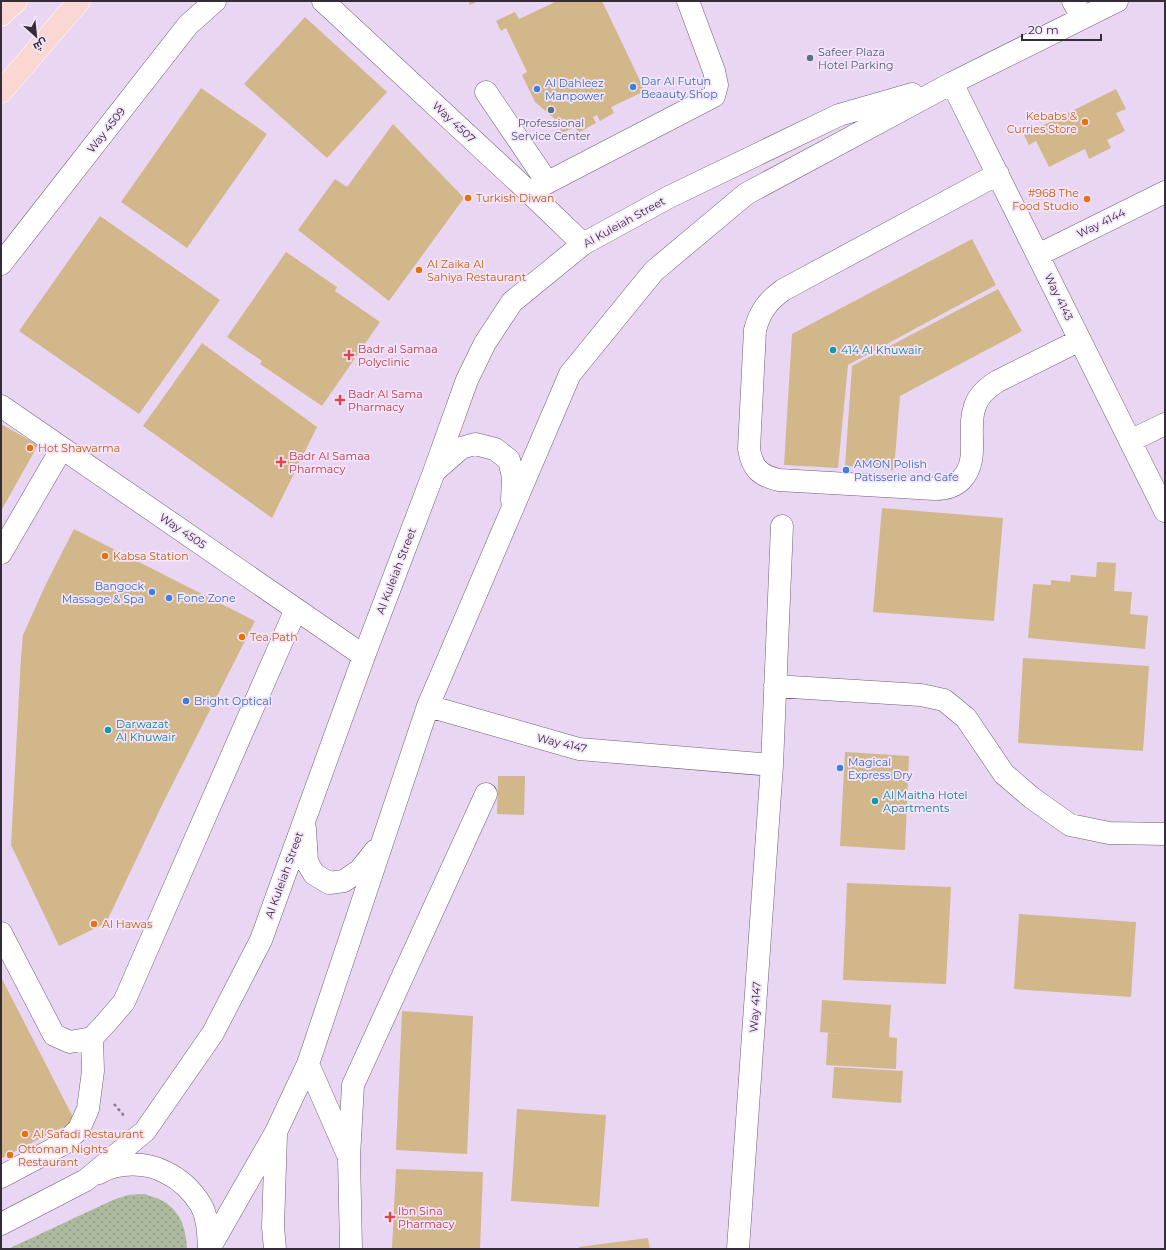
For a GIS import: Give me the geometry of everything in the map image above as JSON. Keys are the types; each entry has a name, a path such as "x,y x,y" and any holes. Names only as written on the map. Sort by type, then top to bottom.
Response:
{"main road":[{"path":"1,15 16,1"},
{"path":"1,92 79,1"}],"street":[{"name":"Way 4509","path":"1,264 188,25 215,1"},
{"name":"Way 4507","path":"323,1 538,187 583,244"},
{"path":"486,92 538,187 714,96 717,85 714,71 688,1"},
{"name":"Al Kuleiah Street","path":"209,1248 276,1132 308,1064 428,706 570,374 654,271 746,194 952,83 1078,9 1117,1"},
{"name":"Al Kuleiah Street","path":"1,1224 86,1180 141,1134 216,1026 261,940 364,656 434,472 467,380 489,337 512,302 583,244 669,197 839,115 952,83"},
{"name":"Way 4143","path":"952,83 1165,511"},
{"path":"998,174 783,290 773,297 765,307 755,330 749,449 750,458 762,473 770,478 779,480 936,489 951,487 963,478 970,465 972,456 972,414 978,398 984,391 998,381 1080,340"},
{"name":"Way 4144","path":"1038,255 1165,192"},
{"name":"Way 4505","path":"1,406 364,656"},
{"path":"1130,441 1165,424"},
{"path":"434,472 461,448 475,444 495,449 509,460 513,477 512,510"},
{"path":"1,553 62,448"},
{"name":"Way 4147","path":"738,1249 772,765 782,526"},
{"path":"1,933 54,1035 70,1042 92,1038 124,1002 296,609"},
{"path":"775,686 921,694 944,700 966,718 1004,774 1032,798 1070,825 1109,833 1165,834"},
{"name":"Way 4147","path":"428,706 579,749 772,765"},
{"path":"351,1249 349,1157 353,1085 486,794"},
{"path":"305,818 307,862 314,874 330,883 344,881 360,870 382,843"},
{"path":"1,1177 63,1144 79,1129 88,1109 91,1089 93,1071 92,1038"},
{"path":"308,1064 349,1157"},
{"path":"275,1249 273,1227 276,1132"},
{"path":"86,1180 105,1170 126,1165 146,1166 165,1172 186,1186 201,1206 208,1226 209,1248"}],"path":[{"path":"91,1089 108,1096 141,1134"}],"green space":[{"path":"144,1194 166,1203 177,1213 185,1233 187,1249 8,1249 113,1200 128,1195"}],"building":[{"path":"468,1 478,1 470,5"},
{"path":"554,1 602,1 645,91 611,107 614,113 600,121 597,115 593,117 596,123 578,133 575,127 562,133 556,120 535,102 522,75 527,72 506,28 501,31 496,21 515,12 519,19 555,2"},
{"path":"305,17 387,92 327,158 244,84"},
{"path":"201,88 267,134 187,248 121,202"},
{"name":"Kebabs & Curries Store","path":"1116,89 1126,109 1116,113 1125,131 1107,140 1111,148 1089,159 1085,149 1049,167 1036,141 1029,145 1024,135"},
{"path":"393,124 464,198 389,301 298,230 335,179 347,187"},
{"path":"100,216 220,300 139,414 19,331"},
{"name":"414 Al Khuwair","path":"972,239 996,285 848,365 838,468 784,465 792,334"},
{"path":"286,252 337,287 335,291 380,322 322,406 260,364 262,361 227,337"},
{"path":"998,289 1022,331 900,396 894,470 845,466 852,366"},
{"path":"202,343 317,427 272,518 143,426"},
{"path":"1,424 38,445 1,511"},
{"path":"882,508 1003,518 994,621 873,612"},
{"name":"Darwazat Al Khuwair","path":"74,529 255,621 163,803 106,923 59,946 11,845 23,635 45,586"},
{"path":"1097,562 1116,563 1114,591 1132,592 1130,614 1148,616 1145,649 1028,638 1033,584 1051,585 1051,580 1070,582 1071,575 1096,577"},
{"path":"1023,658 1149,666 1143,751 1018,743"},
{"name":"Al Maitha Hotel Apartments","path":"845,752 909,756 905,850 840,846"},
{"path":"498,776 525,776 524,815 497,814"},
{"path":"847,883 951,887 946,984 843,980"},
{"path":"1019,914 1136,922 1131,997 1014,989"},
{"path":"2,979 75,1121 2,1158 1,980"},
{"path":"822,1000 891,1005 889,1037 897,1038 896,1069 826,1065 828,1033 844,1034 820,1032"},
{"path":"402,1011 473,1016 467,1154 396,1150"},
{"path":"834,1067 903,1071 901,1103 832,1098"},
{"path":"517,1109 606,1115 599,1207 511,1201"},
{"path":"396,1169 483,1172 480,1249 392,1249"},
{"path":"648,1238 650,1249 580,1249 579,1247"}],"place":[{"name":"Safeer Plaza Hotel Parking","path":"810,58"},
{"name":"Dar Al Futun Beaauty Shop","path":"633,87"},
{"name":"Al Dahleez Manpower","path":"537,89"},
{"name":"Professional Service Center","path":"551,110"},
{"name":"Kebabs & Curries Store","path":"1085,122"},
{"name":"Turkish Diwan","path":"468,198"},
{"name":"#968 The Food Studio","path":"1087,199"},
{"name":"Al Zaika Al Sahiya Restaurant","path":"419,270"},
{"name":"414 Al Khuwair","path":"833,350"},
{"name":"Badr al Samaa Polyclinic","path":"349,355"},
{"name":"Badr Al Sama Pharmacy","path":"340,400"},
{"name":"Hot Shawarma","path":"30,448"},
{"name":"Badr Al Samaa Pharmacy","path":"281,462"},
{"name":"AMON Polish Patisserie and Cafe","path":"846,470"},
{"name":"Kabsa Station","path":"105,556"},
{"name":"Bangock Massage & Spa","path":"152,592"},
{"name":"Fone Zone","path":"169,598"},
{"name":"Tea Path","path":"242,637"},
{"name":"Bright Optical","path":"186,701"},
{"name":"Darwazat Al Khuwair","path":"108,730"},
{"name":"Magical Express Dry","path":"840,768"},
{"name":"Al Maitha Hotel Apartments","path":"875,801"},
{"name":"Al Hawas","path":"94,924"},
{"name":"Al Safadi Restaurant","path":"25,1134"},
{"name":"Ottoman Nights Restaurant","path":"10,1155"},
{"name":"Ibn Sina Pharmacy","path":"390,1217"}]}
